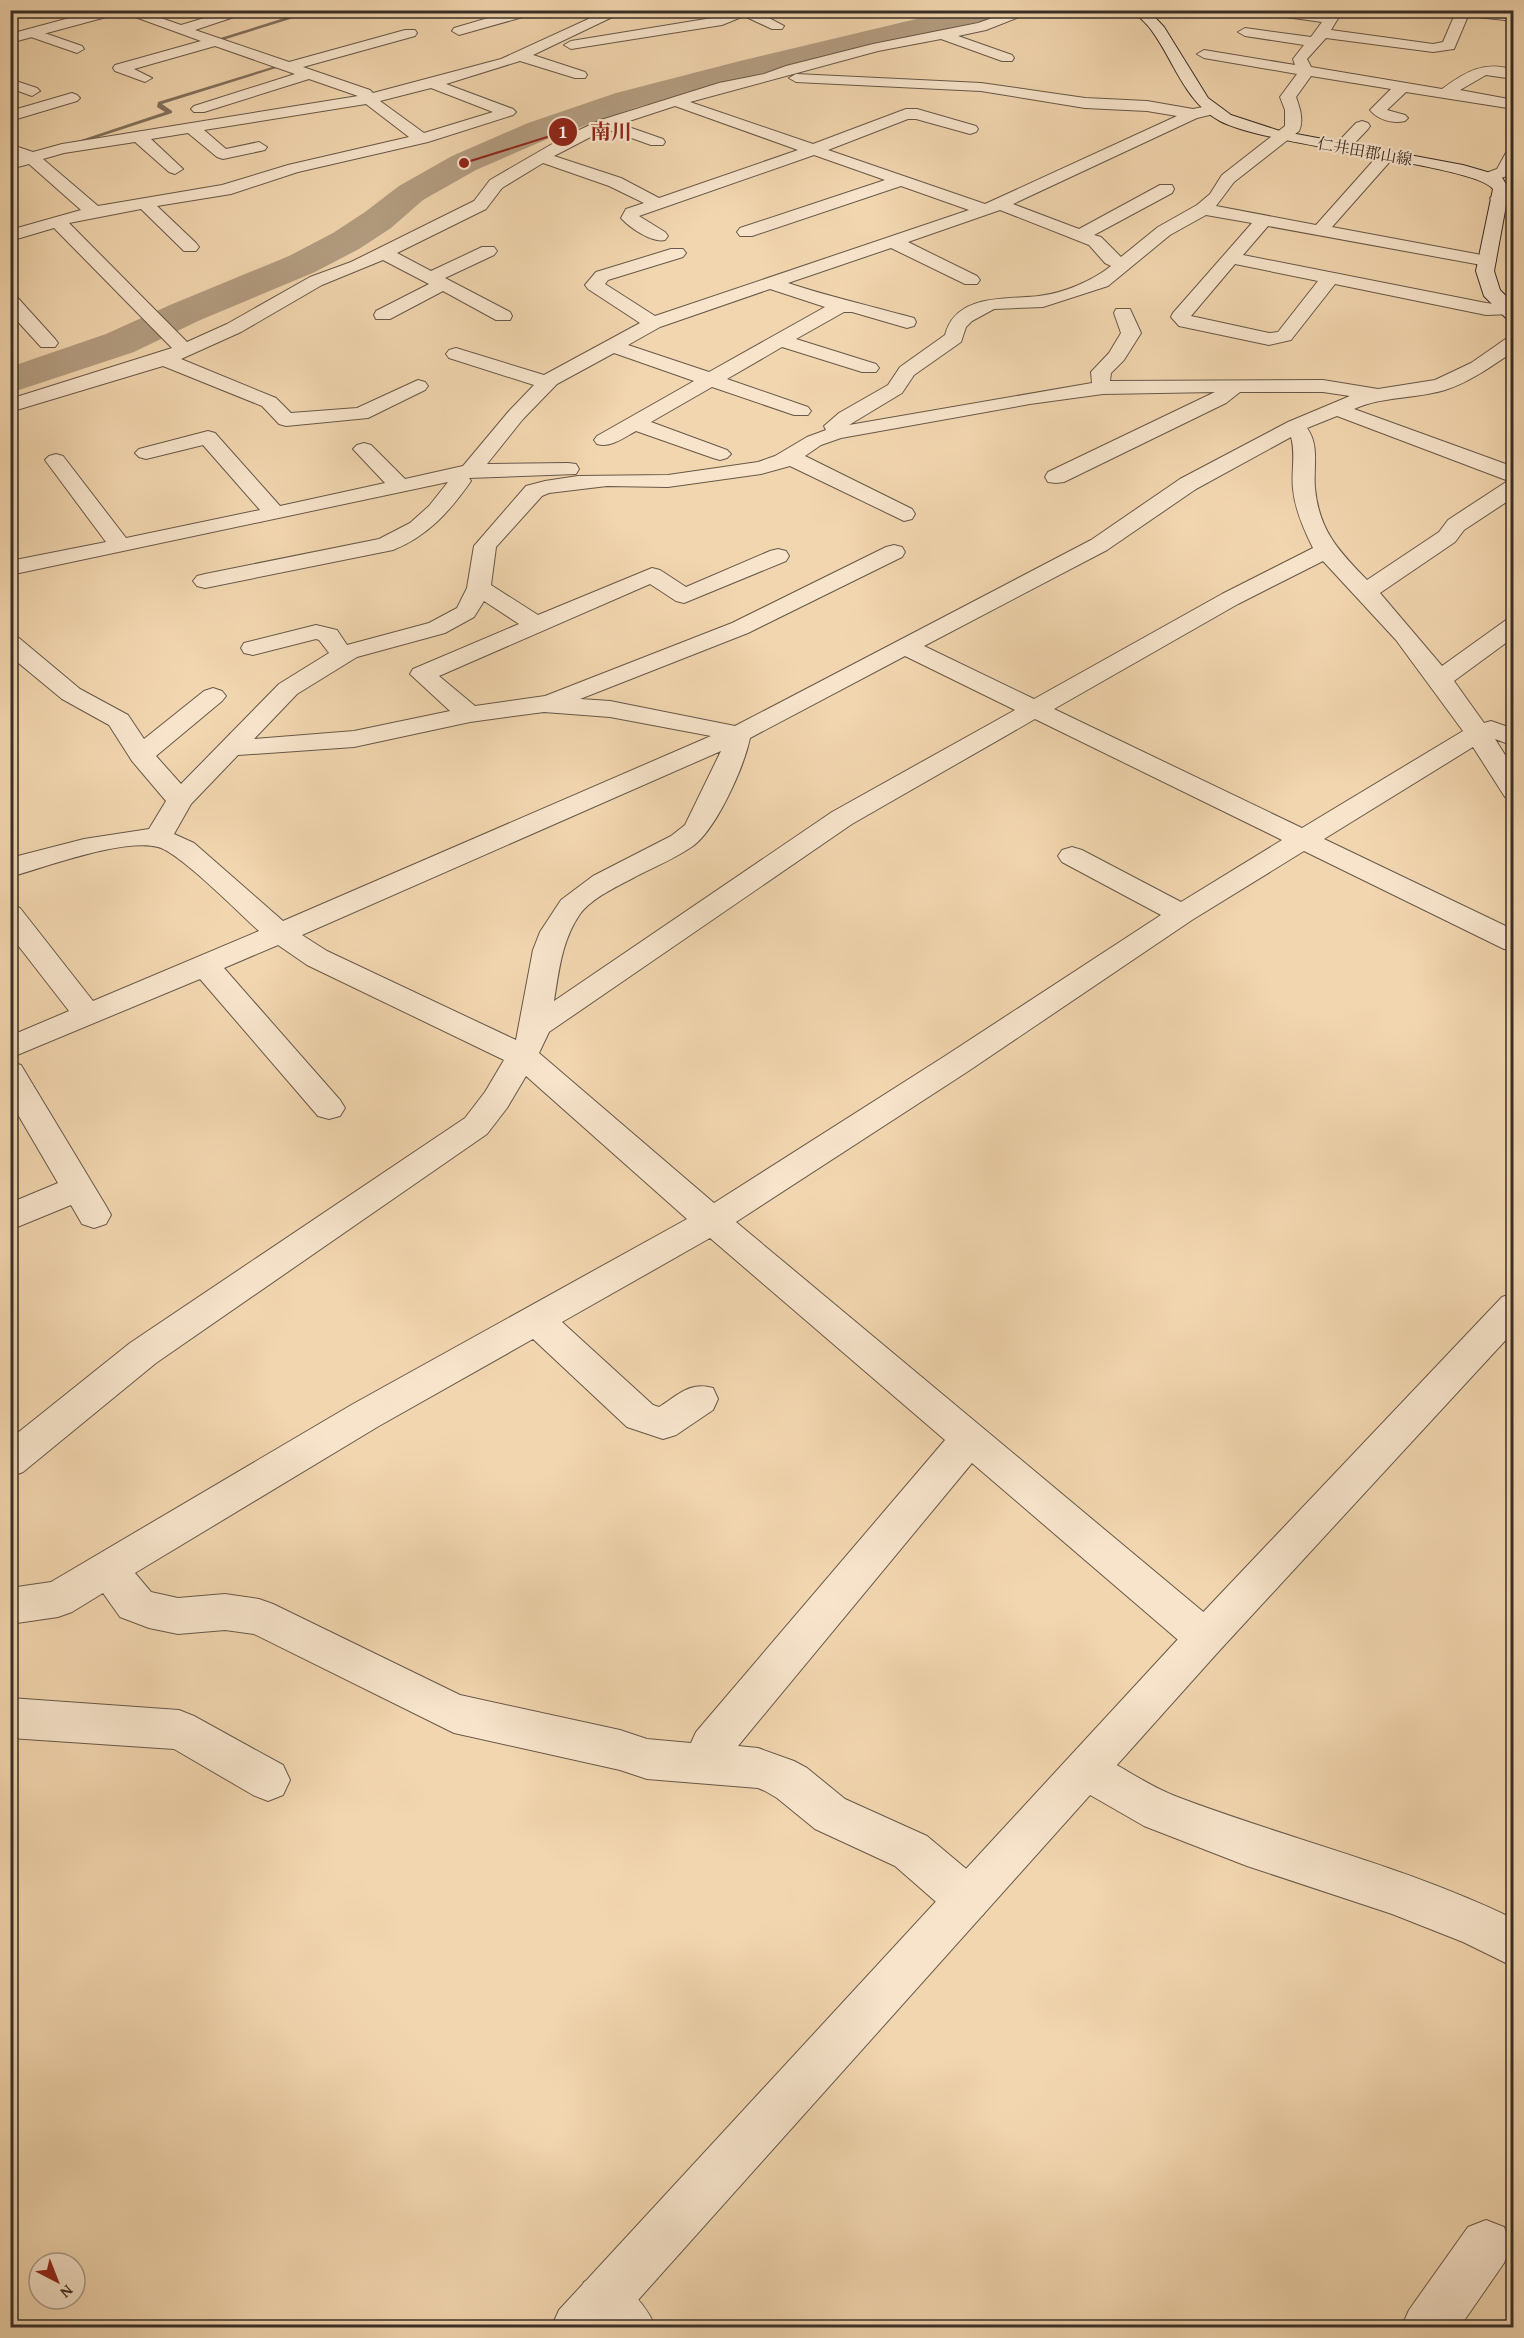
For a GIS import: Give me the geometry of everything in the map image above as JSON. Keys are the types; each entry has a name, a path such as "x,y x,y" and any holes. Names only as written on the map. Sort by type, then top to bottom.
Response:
{"street":[{"path":"10,39 116,10"},
{"path":"123,10 364,93 386,114 422,139"},
{"path":"180,30 248,10"},
{"path":"459,31 532,10"},
{"path":"690,10 730,34"},
{"path":"872,10 882,10"},
{"path":"767,78 791,69 871,49 981,27 1030,10"},
{"name":"仁井田郡山線","path":"1140,10 1157,27 1202,101 1213,110 1241,124 1281,136 1457,168 1490,177"},
{"path":"1265,10 1333,15 1319,38 1299,59 1306,70"},
{"path":"1456,10 1514,16"},
{"path":"527,53 710,21 722,21 744,11 777,26"},
{"path":"1245,32 1433,48 1449,46 1463,11"},
{"path":"10,164 62,149 370,99 433,84 527,53 617,12 652,28"},
{"path":"570,17 590,24"},
{"path":"33,33 76,49"},
{"path":"287,67 410,33"},
{"path":"943,34 1007,58"},
{"path":"145,78 120,68 214,42"},
{"path":"871,49 892,57"},
{"path":"527,53 580,75"},
{"path":"1204,54 1382,83 1402,79 1458,96 1464,95"},
{"path":"1512,67 1501,70 1478,70 1447,92 1514,105"},
{"path":"829,436 832,428 846,417 895,389 907,371 954,338 957,326 971,312 990,304 1043,301 1097,285 1164,231 1203,209 1216,197 1228,179 1261,155 1294,125 1288,95 1306,70"},
{"path":"259,147 223,154 186,115 309,74"},
{"path":"10,406 164,359 234,328 316,280 357,266 480,205 496,184 541,157 605,124 734,83 767,78 983,87 1085,103 1147,106 1193,114"},
{"path":"1400,118 1384,115 1378,110 1402,79"},
{"path":"347,87 368,82"},
{"path":"10,83 32,91"},
{"path":"10,236 94,212 225,190 294,168 422,139 508,111 433,84"},
{"path":"660,236 630,218 632,213 983,87"},
{"path":"10,116 72,98"},
{"path":"674,101 900,181 1080,235 1095,241 1111,259 1123,265"},
{"path":"205,581 385,545 399,540 441,507 464,472 548,383 611,345 653,323 992,207 1193,114 1213,110"},
{"path":"913,113 970,129"},
{"path":"365,118 386,114"},
{"path":"605,124 657,142"},
{"path":"1342,147 1362,126"},
{"path":"138,136 176,170"},
{"path":"10,150 32,158 94,212"},
{"path":"1490,177 1504,172 1514,152"},
{"path":"1320,231 1387,155"},
{"path":"541,157 634,190 657,205"},
{"path":"1490,177 1500,184 1506,199 1485,271 1491,292 1511,312"},
{"path":"746,232 900,181"},
{"path":"1080,235 1166,189"},
{"path":"144,203 190,247"},
{"path":"1203,209 1487,261"},
{"path":"1264,220 1180,317 1186,322 1269,339 1284,336 1330,278"},
{"path":"57,221 184,350"},
{"path":"893,242 971,280"},
{"path":"383,315 488,251"},
{"path":"384,253 503,316"},
{"path":"653,323 594,285 602,276 677,253"},
{"path":"1232,258 1486,309 1511,312"},
{"path":"772,284 840,306 853,306 907,322"},
{"path":"10,301 48,343"},
{"path":"604,440 840,306"},
{"path":"1104,388 1100,380 1101,372 1117,356 1131,333 1123,313"},
{"path":"781,340 869,368"},
{"path":"10,1048 738,734 1099,545 1202,475 1295,426 1334,408 1375,394 1428,388 1450,381 1478,367 1514,342"},
{"path":"611,345 801,411"},
{"path":"456,354 548,383"},
{"path":"164,359 269,402 286,420 361,414 418,386"},
{"path":"1056,477 1219,399 1235,386"},
{"path":"158,838 180,800 232,748 280,694 342,655 431,630 454,621 466,612 479,588 485,546 532,493 545,487 607,480 668,481 761,468 790,457 814,441 829,436 1030,398 1104,388 1342,387 1375,394"},
{"path":"1334,408 1514,475"},
{"path":"634,423 720,454"},
{"path":"1295,426 1302,437 1305,491 1320,540 1326,551 1404,633 1479,732 1514,791"},
{"path":"146,453 208,437 275,514"},
{"path":"364,449 401,487"},
{"path":"790,457 904,514"},
{"path":"56,460 121,546"},
{"path":"10,568 275,514 464,472 567,469 572,470 578,482"},
{"path":"1365,592 1447,537 1456,525 1514,487"},
{"path":"537,1024 549,1019 834,823 908,779 1230,599 1326,551"},
{"path":"548,704 740,628 894,552"},
{"path":"470,714 423,674 652,575 684,596 778,556"},
{"path":"479,588 536,624"},
{"path":"1440,679 1514,625"},
{"path":"253,648 315,632 328,635 342,655"},
{"path":"10,643 77,698 120,720 141,755 180,800"},
{"path":"906,647 1514,942"},
{"path":"141,755 213,696"},
{"path":"232,748 354,739 470,714 548,704 610,709 738,734"},
{"path":"10,1606 58,1599 366,1415 712,1221 956,1064 1182,914 1479,732 1491,729 1514,738"},
{"path":"10,1461 143,1353 467,1134 485,1117 522,1056 537,1024 548,950 555,932 572,906 603,882 681,842 696,829 732,757 738,734"},
{"path":"10,868 35,859 104,844 158,838 175,844 189,853 279,933 325,963 522,1056 712,1221 1205,1638"},
{"path":"1072,856 1182,914"},
{"path":"10,914 88,1015"},
{"path":"205,965 329,1108"},
{"path":"10,1073 86,1202 10,1217"},
{"path":"603,2318 967,1899 1205,1638 1514,1307"},
{"path":"536,1320 640,1416 663,1424 700,1399"},
{"path":"705,1763 711,1746 969,1439"},
{"path":"109,1569 134,1604 149,1610 178,1616 225,1612 259,1617 454,1713 620,1750 647,1759 758,1768 792,1783 830,1814 910,1851 967,1899"},
{"path":"10,1718 178,1730 268,1779"},
{"path":"1086,1770 1159,1811 1247,1844 1392,1892 1476,1925 1514,1944"},
{"path":"1427,2328 1486,2245"}],"waterway":[{"path":"228,43 217,40 317,10"},
{"path":"10,381 120,343 184,313 302,264 346,241 378,220 411,193 464,163 540,130 627,100 740,70 993,10"},
{"path":"66,146 170,112 159,106 160,103 286,64 284,63"}],"place":[{"name":"南川","path":"464,163"}]}
